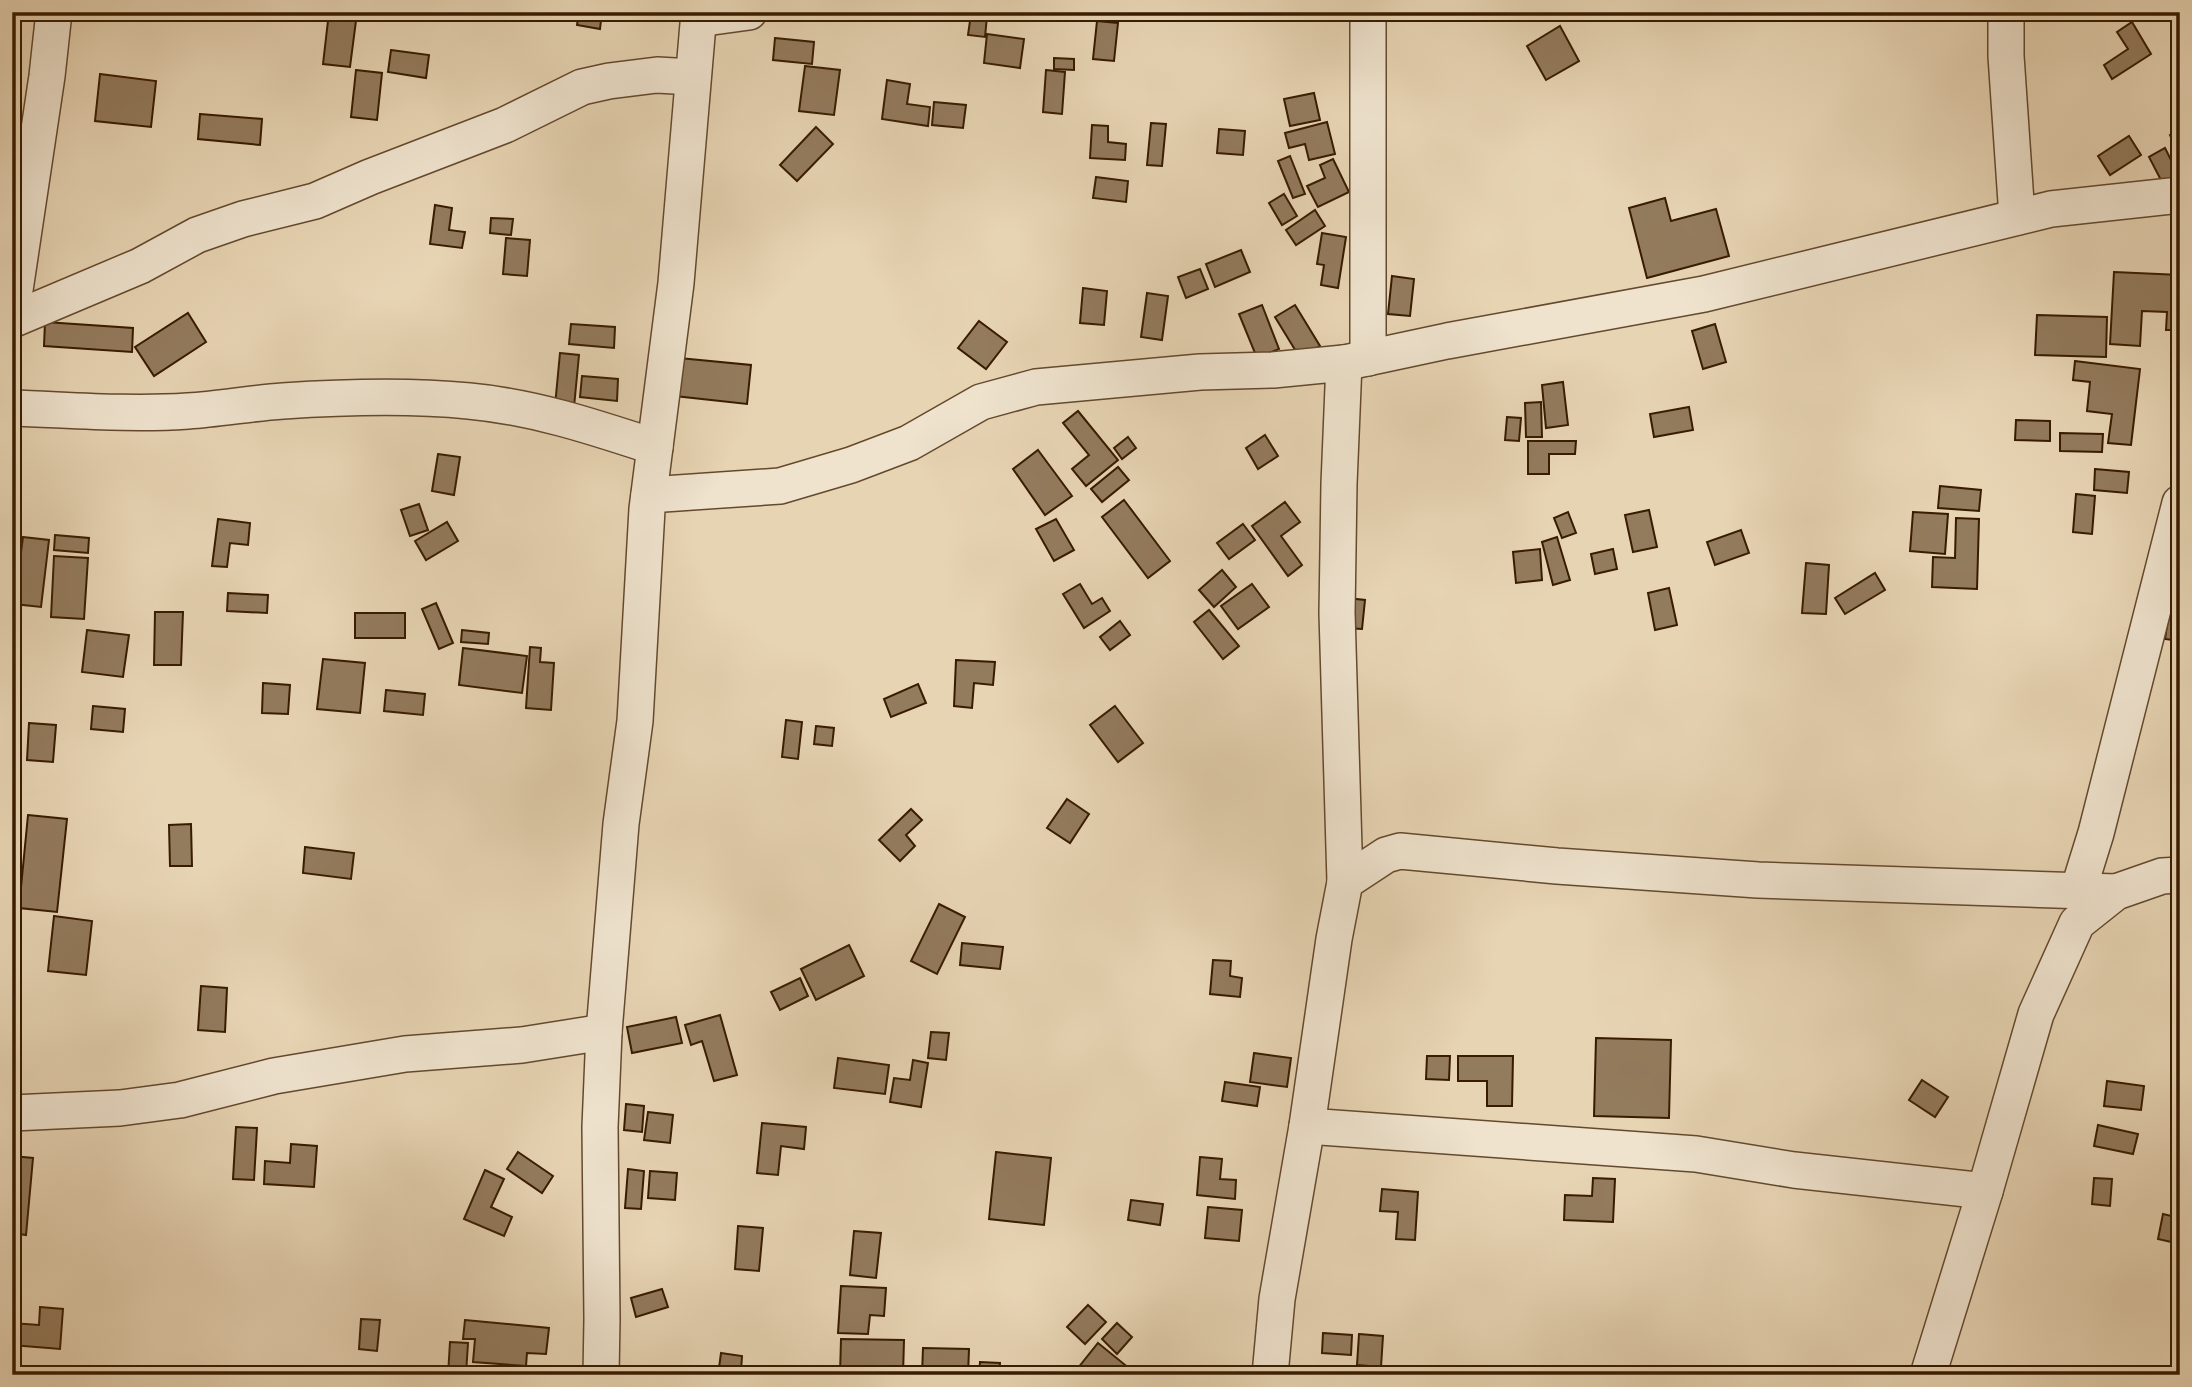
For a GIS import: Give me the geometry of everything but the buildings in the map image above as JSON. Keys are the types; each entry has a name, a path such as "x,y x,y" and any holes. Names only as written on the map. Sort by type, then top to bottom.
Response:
{"street":[{"path":"12,310 54,12"},
{"path":"601,1375 600,1127 604,1032 621,824 635,721 649,495 676,283 698,16 749,12"},
{"path":"1270,1375 1277,1299 1345,881 1337,613 1356,361 1368,12"},
{"path":"2006,12 2006,56 2017,217"},
{"path":"12,320 140,267 197,235 243,219 315,201 505,125 582,87 657,75 693,77"},
{"path":"649,495 780,486 851,465 909,443 981,402 1036,387 1200,372 1273,370 1356,361 1447,341 1704,294 2052,209 2180,195"},
{"path":"12,408 106,412 187,411 283,401 406,397 469,401 531,410 655,447"},
{"path":"2078,891 2096,833 2180,503"},
{"path":"1345,881 1386,855 1400,851 1758,880 2116,892"},
{"path":"1928,1375 1985,1191 2035,1014 2077,923 2116,892 2162,876 2180,875"},
{"path":"12,1113 120,1108 180,1100 274,1076 405,1054 522,1045 604,1032"},
{"path":"1307,1126 1696,1154 1794,1170 1985,1191"}]}
